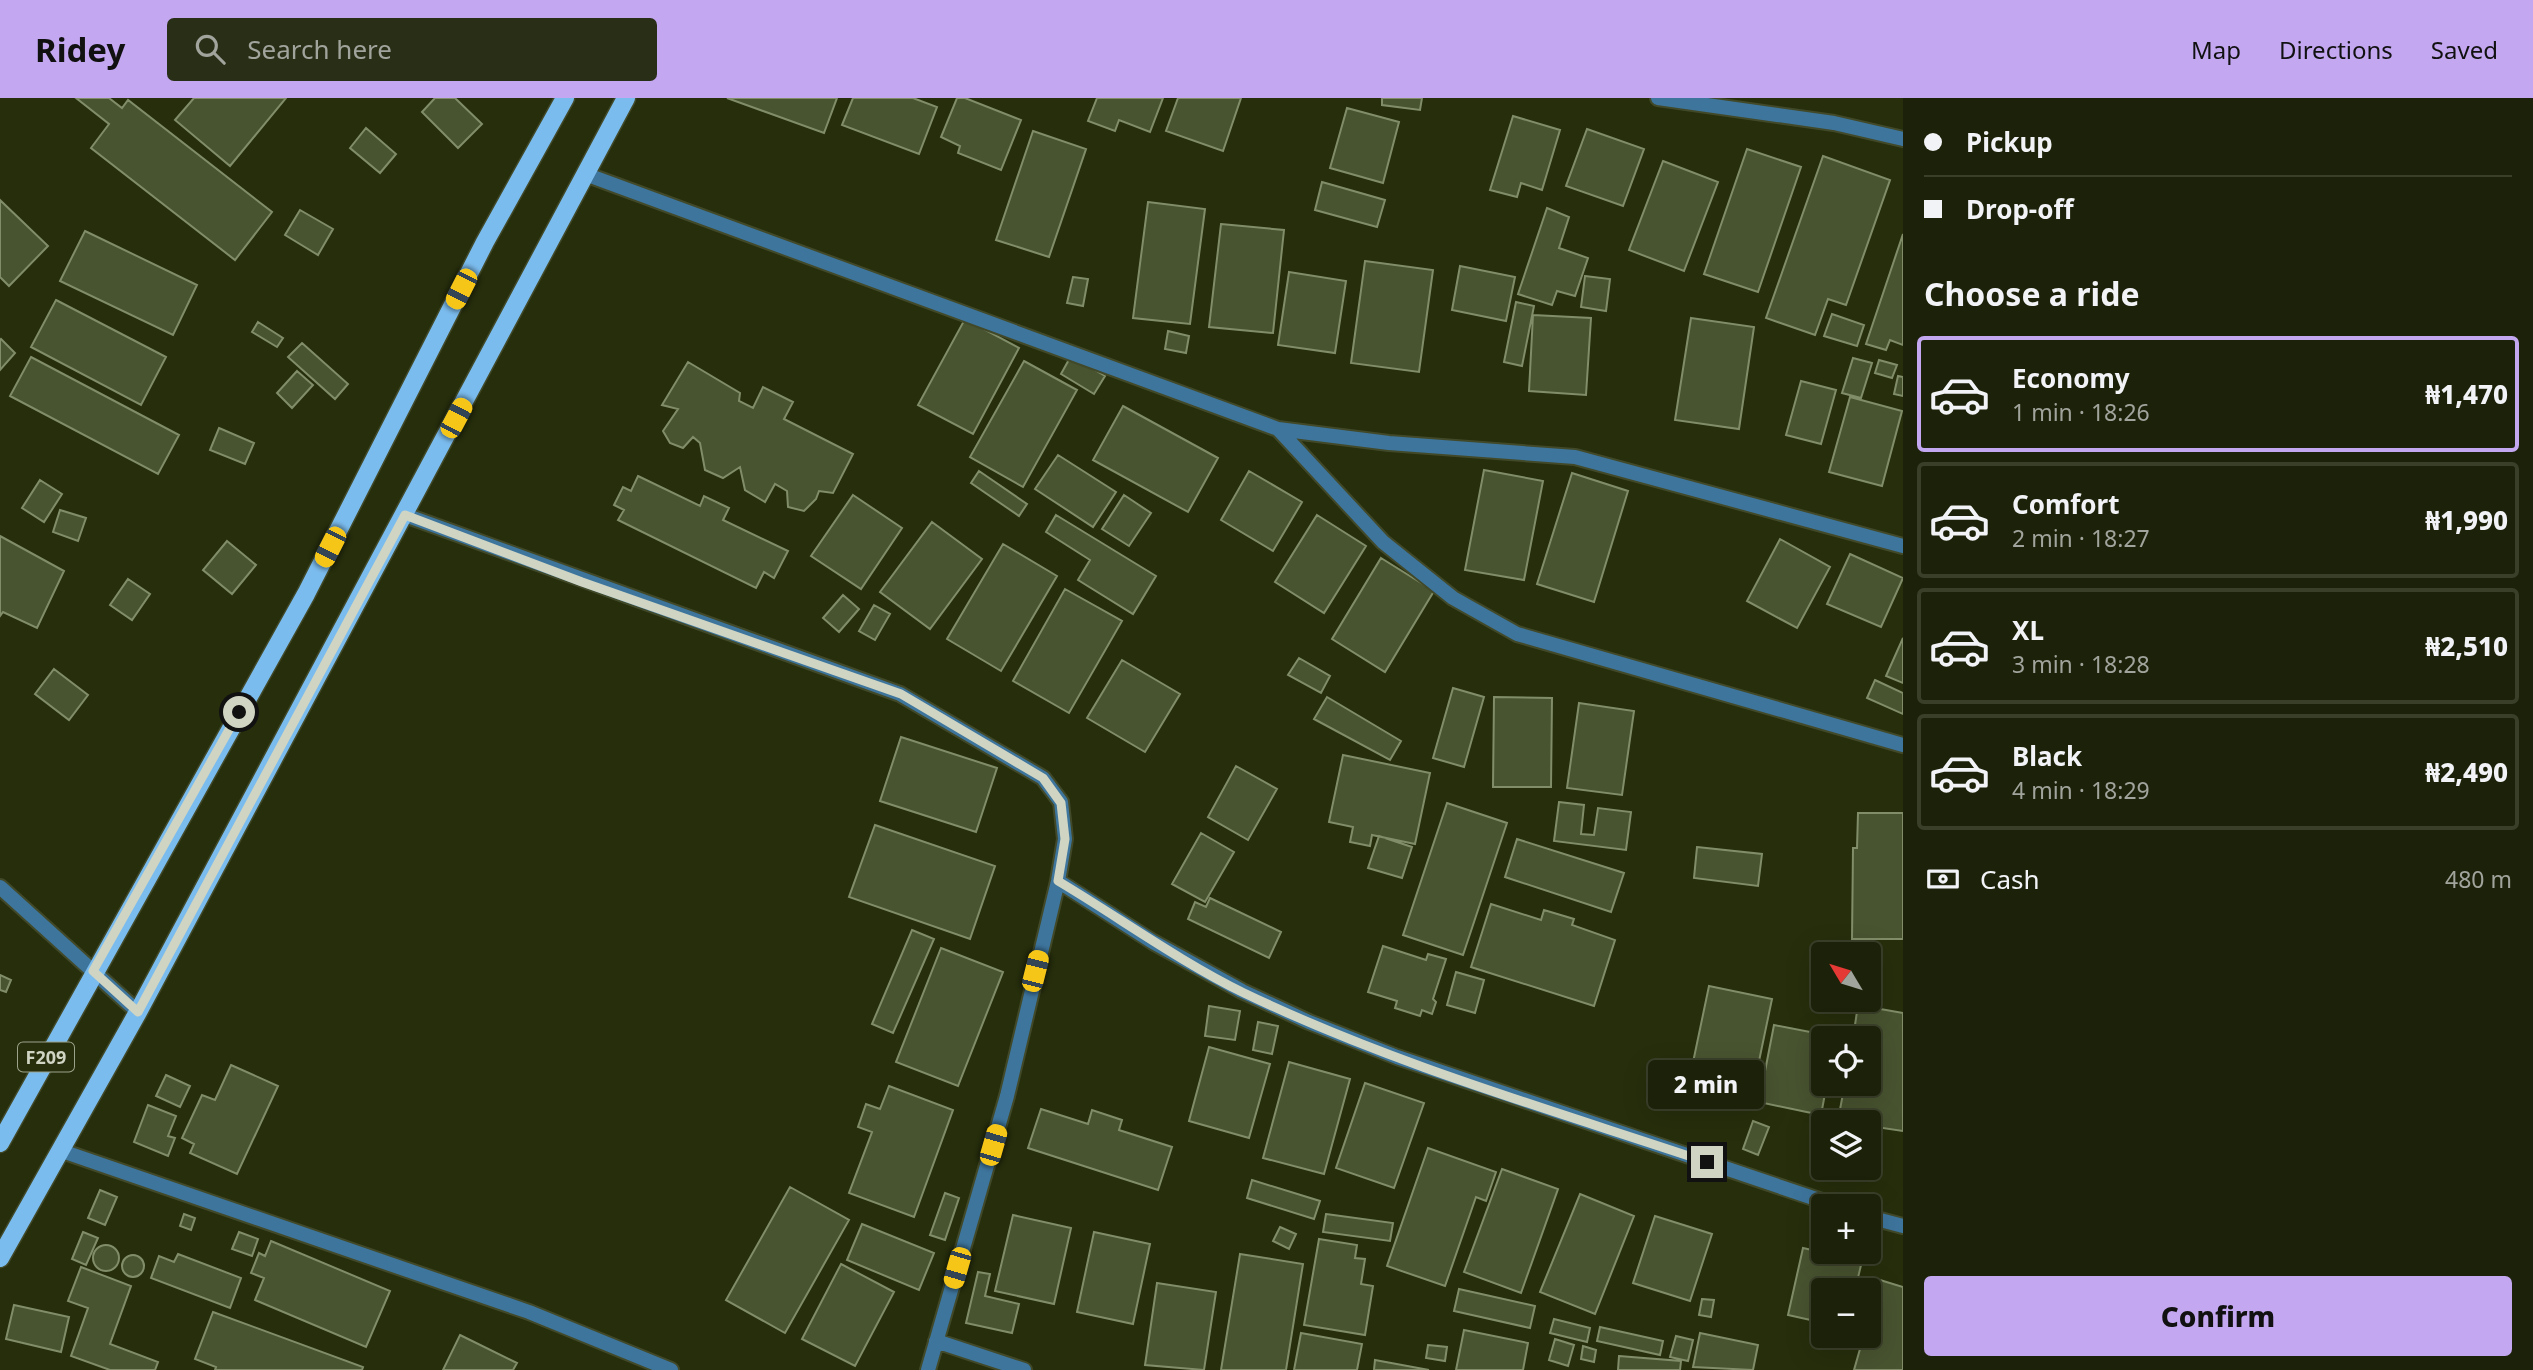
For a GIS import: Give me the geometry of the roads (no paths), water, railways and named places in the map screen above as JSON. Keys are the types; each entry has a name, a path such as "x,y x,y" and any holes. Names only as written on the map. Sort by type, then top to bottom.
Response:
{"main road":[{"name":"F209","path":"0,1143 93,971 306,594 485,242 565,98"},
{"name":"F209","path":"0,1258 138,1012 626,98"}],"street":[{"path":"1658,98 1833,123 1903,139"},
{"path":"585,174 967,312 1278,429 1389,443 1575,457 1903,546"},
{"path":"1278,429 1383,542 1453,598 1517,634 1903,745"},
{"path":"405,515 582,582 901,694 1043,778 1061,803 1065,839 1058,881 1007,1096 928,1370"},
{"path":"1058,881 1153,942 1242,991 1309,1022 1397,1057 1811,1197"},
{"path":"0,887 138,1012"},
{"path":"59,1150 529,1312 671,1370"},
{"path":"1881,1220 1903,1226"},
{"path":"936,1341 1024,1370"}]}
